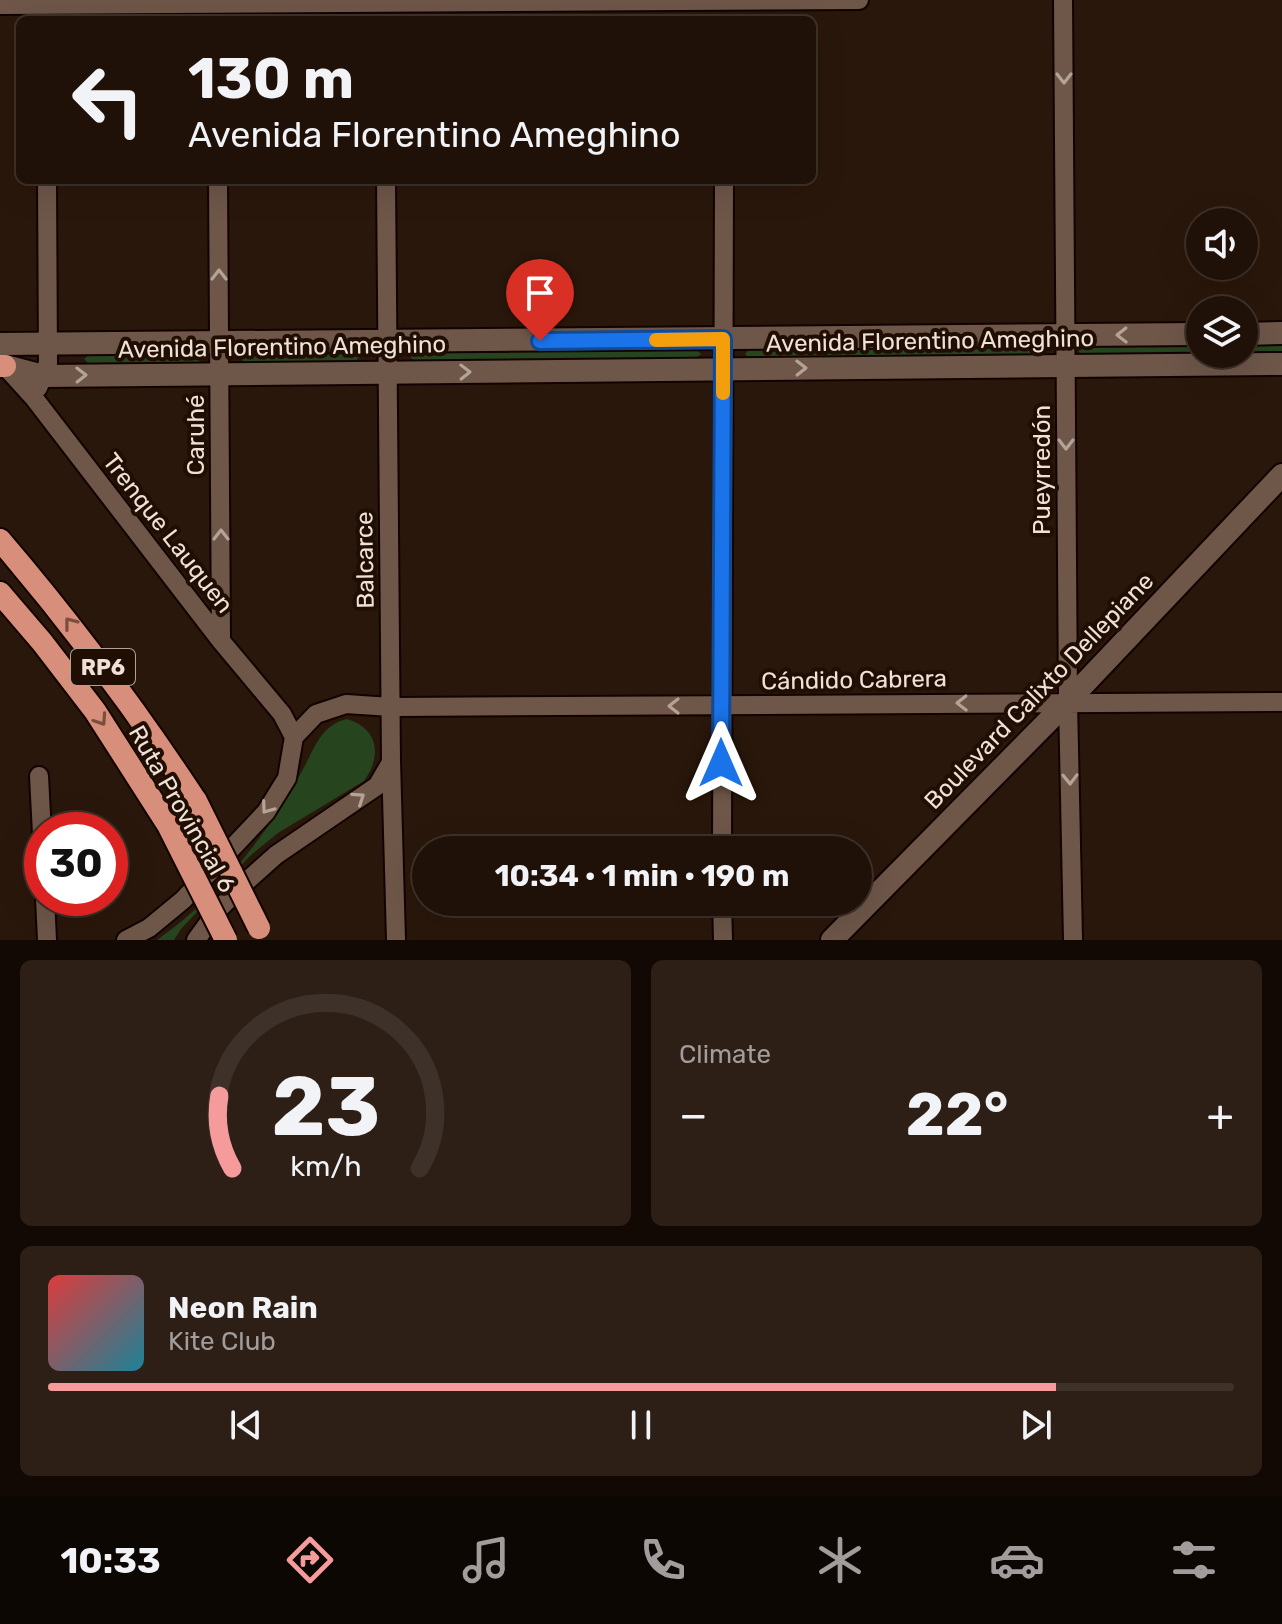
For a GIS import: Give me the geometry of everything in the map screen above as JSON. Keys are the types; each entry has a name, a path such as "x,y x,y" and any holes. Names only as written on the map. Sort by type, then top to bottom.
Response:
{"highway":[{"name":"Ruta Provincial 6","path":"0,540 106,670 196,801 261,934"},
{"name":"Ruta Provincial 6","path":"0,593 95,711 168,825 226,940"}],"main road":[{"path":"1258,334 1282,333"},
{"name":"Avenida Florentino Ameghino","path":"1,359 48,346 1186,334"},
{"name":"Avenida Florentino Ameghino","path":"1,359 43,376 1282,364"},
{"name":"Boulevard Calixto Dellepiane","path":"832,940 1068,701 1282,475"}],"street":[{"path":"0,5 45,8 386,8 859,0"},
{"name":"Pueyrredón","path":"1063,0 1068,701 1073,940"},
{"path":"34,398 48,363 47,184"},
{"name":"Caruhé","path":"218,184 221,641"},
{"name":"Balcarce","path":"386,184 391,761 396,940"},
{"path":"722,836 724,184"},
{"name":"Trenque Lauquen","path":"1,359 221,641 282,714 294,737"},
{"name":"Cándido Cabrera","path":"294,737 316,714 346,704 391,707 1282,702"},
{"path":"126,940 149,928 183,900 266,812 287,778 294,737"},
{"path":"196,940 217,911 248,880 276,855 377,786 391,761"},
{"path":"39,776 41,812"},
{"path":"46,916 47,940"},
{"path":"722,916 723,940"}],"green space":[{"path":"1282,343 1282,354 1258,354 1258,344"},
{"path":"1186,344 1186,355 1084,356 1078,351 1084,345"},
{"path":"1030,346 1036,351 1030,356 751,360 745,354 750,348"},
{"path":"695,348 701,354 695,359 416,362 410,357 416,351"},
{"path":"198,352 204,358 198,363 90,365 84,359 90,354"},
{"path":"355,352 360,357 354,362 247,364 241,359 247,353"},
{"path":"347,719 366,729 374,744 373,762 364,781 278,833 251,855 174,940 157,940 220,886 272,820 324,733"}],"slow traffic":[{"path":"656,340 723,339 723,393"}],"route":[{"path":"540,341 723,339 721,763"}]}
